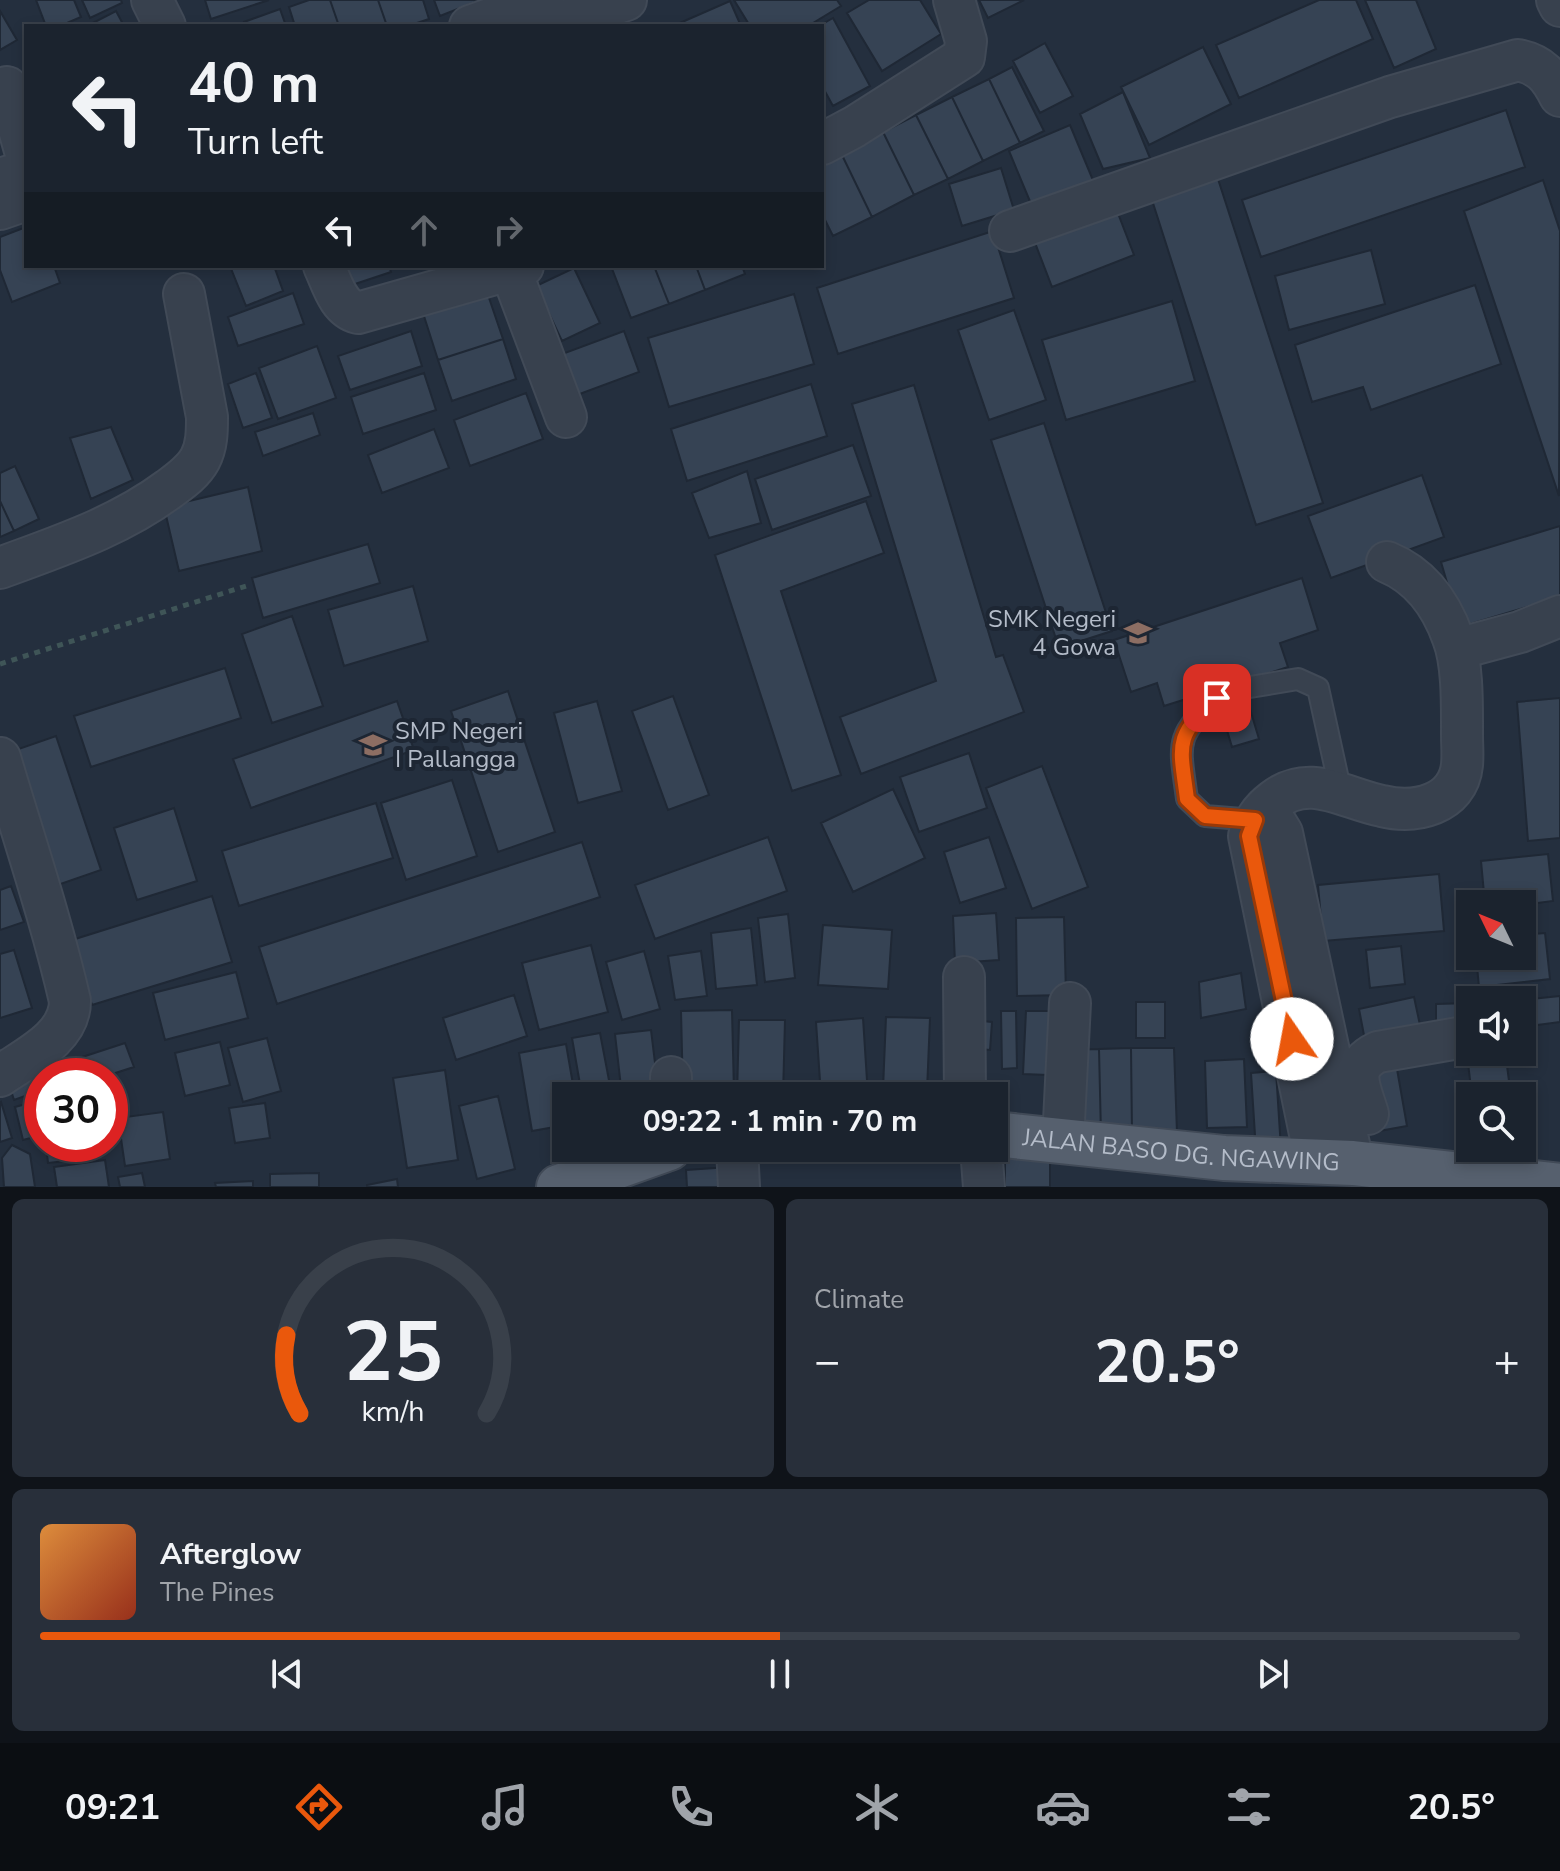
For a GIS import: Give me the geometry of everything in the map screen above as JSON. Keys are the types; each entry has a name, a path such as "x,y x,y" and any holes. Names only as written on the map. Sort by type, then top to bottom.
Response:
{"main road":[{"name":"JALAN BASO DG. NGAWING","path":"1008,1135 1224,1158 1342,1148 1560,1186"},
{"path":"559,1187 630,1162"}],"street":[{"path":"152,0 164,24"},
{"path":"476,24 543,0"},
{"path":"556,24 626,0"},
{"path":"824,143 964,57 966,41 954,0"},
{"path":"1557,0 1560,6"},
{"path":"1010,231 1390,97 1518,60 1533,63 1544,70 1560,96"},
{"path":"7,87 24,147"},
{"path":"0,179 24,172"},
{"path":"0,209 24,201"},
{"path":"325,268 340,301 349,311 358,313 517,268 566,417"},
{"path":"0,568 72,543 145,507 185,477 199,461 207,437 207,417 184,294"},
{"path":"1342,1148 1263,824 1280,795 1298,787 1317,786 1384,807 1412,808 1435,805 1444,800 1455,786 1462,767 1457,649 1439,608 1427,590 1406,570 1387,562"},
{"path":"1457,649 1520,632 1560,616"},
{"path":"0,758 16,873 44,899 70,1001 70,1013 56,1036 0,1076"},
{"path":"964,977 965,1082"},
{"path":"1063,1141 1070,1003"},
{"path":"1342,1148 1359,1082 1360,1064 1378,1052 1456,1038"},
{"path":"738,1162 739,1187"},
{"path":"982,1162 984,1187"}],"lane":[{"path":"1244,688 1298,679 1318,688 1341,793"},
{"path":"1217,698 1193,722 1180,745 1187,799 1205,816 1263,824"}],"path":[{"path":"0,664 246,586"}],"building":[{"path":"36,0 74,0 81,17 65,24 45,24"},
{"path":"82,0 121,0 122,3 90,18"},
{"path":"205,0 269,0 211,19"},
{"path":"309,0 330,0 338,24 294,24 289,7"},
{"path":"330,0 378,0 386,24 338,24"},
{"path":"378,0 423,0 429,19 414,24 386,24"},
{"path":"434,0 478,0 478,1 440,16"},
{"path":"734,0 837,0 841,6 811,24 749,24"},
{"path":"869,0 920,0 941,34 882,71 847,13"},
{"path":"979,0 1024,0 988,18"},
{"path":"1319,0 1356,0 1373,39 1239,98 1216,45"},
{"path":"1365,0 1416,0 1436,49 1394,68"},
{"path":"730,1 740,24 678,24"},
{"path":"280,9 285,24 244,24"},
{"path":"0,11 17,40 0,50"},
{"path":"116,11 123,24 91,24"},
{"path":"833,18 870,86 833,106 824,90 822,24"},
{"path":"1045,43 1073,96 1040,113 1013,61"},
{"path":"1203,47 1231,104 1149,145 1121,87"},
{"path":"1012,67 1044,131 1020,143 989,79"},
{"path":"989,79 1020,143 983,161 952,97"},
{"path":"1123,92 1150,158 1103,169 1080,114"},
{"path":"952,97 983,161 948,179 916,115"},
{"path":"1506,110 1525,167 1261,257 1242,200"},
{"path":"916,115 948,179 914,195 883,132"},
{"path":"1070,125 1095,185 1034,211 1009,151"},
{"path":"883,132 914,195 872,217 841,153"},
{"path":"841,153 872,217 833,236 824,218 824,161"},
{"path":"1001,168 1014,210 962,226 949,184"},
{"path":"1218,179 1323,503 1256,525 1152,200"},
{"path":"1543,180 1560,231 1559,496 1464,211"},
{"path":"1114,203 1134,255 1052,287 1032,235"},
{"path":"24,228 24,268 55,268 60,283 12,302 0,270 0,237"},
{"path":"993,231 1014,298 838,354 817,288"},
{"path":"1371,250 1385,304 1289,330 1275,276"},
{"path":"231,268 275,268 283,291 246,306"},
{"path":"340,268 390,268 391,272 346,287"},
{"path":"574,268 600,323 562,341 536,286"},
{"path":"612,268 655,268 669,304 631,318"},
{"path":"655,268 697,268 705,290 669,304"},
{"path":"697,268 743,268 745,274 705,290"},
{"path":"1475,285 1501,364 1371,410 1363,387 1312,402 1295,345"},
{"path":"487,292 503,339 438,360 423,313"},
{"path":"293,293 304,324 238,346 228,317"},
{"path":"794,294 814,364 669,407 648,338"},
{"path":"1172,301 1195,381 1066,420 1042,340"},
{"path":"1014,310 1046,400 989,420 958,330"},
{"path":"411,331 422,366 350,390 338,356"},
{"path":"624,331 639,372 577,395 562,354"},
{"path":"503,339 516,379 452,401 438,360"},
{"path":"317,346 336,398 278,419 259,368"},
{"path":"256,373 272,418 243,428 228,384"},
{"path":"424,373 436,410 363,434 351,397"},
{"path":"811,384 827,436 687,481 671,429"},
{"path":"914,385 996,657 1003,655 1024,712 861,774 840,717 936,681 852,404"},
{"path":"526,393 543,439 470,466 454,420"},
{"path":"313,413 320,435 263,456 255,432"},
{"path":"1044,423 1112,631 1059,648 991,440"},
{"path":"111,427 133,480 91,499 70,438"},
{"path":"434,429 449,468 382,493 368,455"},
{"path":"853,445 871,496 772,530 755,479"},
{"path":"15,466 39,519 14,531 0,501 0,473"},
{"path":"747,471 761,523 709,538 692,493"},
{"path":"1422,475 1444,537 1331,578 1308,516"},
{"path":"248,487 262,551 179,571 164,507"},
{"path":"0,501 14,531 0,537"},
{"path":"866,501 884,553 781,591 841,775 792,791 715,555"},
{"path":"1560,526 1560,597 1460,627 1441,562"},
{"path":"368,544 380,583 263,618 252,578"},
{"path":"1302,578 1318,630 1280,643 1288,667 1242,682 1259,739 1232,747 1215,690 1164,706 1157,683 1131,692 1114,640"},
{"path":"413,586 428,641 344,666 328,610"},
{"path":"292,616 323,706 272,723 242,634"},
{"path":"225,668 241,718 91,767 74,716"},
{"path":"508,691 555,832 498,852 451,711"},
{"path":"673,696 709,795 668,810 632,711"},
{"path":"1560,698 1560,838 1528,841 1517,702"},
{"path":"397,701 414,750 251,808 233,759"},
{"path":"597,701 622,791 578,803 554,713"},
{"path":"56,736 101,870 49,888 4,754"},
{"path":"969,753 987,808 919,832 900,777"},
{"path":"1042,766 1088,887 1032,909 986,788"},
{"path":"452,780 477,856 406,880 381,803"},
{"path":"893,789 925,858 853,892 821,823"},
{"path":"376,803 393,858 239,906 222,851"},
{"path":"174,808 197,881 137,900 114,828"},
{"path":"768,837 787,891 655,939 635,885"},
{"path":"989,837 1006,888 960,903 944,852"},
{"path":"582,842 600,897 277,1004 259,947"},
{"path":"1548,854 1553,901 1536,903 1536,890 1484,890 1481,861"},
{"path":"1439,874 1444,931 1323,941 1318,885"},
{"path":"11,886 24,922 0,930 0,890"},
{"path":"212,896 232,962 92,1005 72,940"},
{"path":"996,913 999,960 955,963 953,916"},
{"path":"788,914 795,978 765,982 758,918"},
{"path":"1064,917 1066,995 1017,996 1016,918"},
{"path":"823,925 892,930 888,989 818,985"},
{"path":"751,928 757,985 716,989 711,933"},
{"path":"1545,933 1550,979 1479,986 1477,970 1536,970 1536,934"},
{"path":"591,945 608,1012 539,1030 522,963"},
{"path":"1401,946 1405,984 1370,988 1366,950"},
{"path":"14,950 32,1008 0,1018 0,954"},
{"path":"644,951 660,1009 622,1020 606,962"},
{"path":"701,951 707,996 675,1000 668,956"},
{"path":"236,972 248,1018 165,1040 153,993"},
{"path":"1241,973 1246,1009 1201,1018 1199,982"},
{"path":"514,995 527,1036 456,1060 443,1018"},
{"path":"1560,996 1560,1022 1536,1025 1536,999"},
{"path":"1414,997 1423,1039 1367,1051 1359,1009"},
{"path":"1136,1002 1165,1002 1165,1038 1136,1038"},
{"path":"1456,1003 1456,1033 1436,1034 1436,1004"},
{"path":"732,1010 734,1082 683,1082 681,1011"},
{"path":"1001,1011 1016,1011 1017,1068 1002,1069"},
{"path":"1026,1011 1051,1011 1048,1075 1023,1074"},
{"path":"886,1017 930,1018 927,1082 883,1082"},
{"path":"863,1018 867,1082 820,1082 816,1022"},
{"path":"739,1020 785,1020 783,1082 737,1082"},
{"path":"973,1020 992,1022 990,1050 970,1048"},
{"path":"651,1030 657,1082 620,1082 615,1034"},
{"path":"600,1033 609,1082 580,1082 572,1038"},
{"path":"267,1038 281,1091 243,1102 228,1048"},
{"path":"220,1042 230,1085 185,1096 175,1053"},
{"path":"125,1043 134,1067 128,1069 128,1058 79,1058"},
{"path":"566,1044 573,1082 552,1082 552,1127 532,1131 519,1053"},
{"path":"1131,1048 1132,1134 1101,1135 1099,1049"},
{"path":"1131,1048 1174,1048 1177,1133 1132,1134"},
{"path":"1099,1049 1101,1135 1072,1136 1070,1050"},
{"path":"1244,1059 1247,1127 1207,1128 1205,1061"},
{"path":"1468,1066 1507,1066 1509,1082 1470,1082"},
{"path":"1397,1069 1407,1126 1379,1131 1370,1073"},
{"path":"445,1070 458,1160 407,1168 393,1078"},
{"path":"1276,1071 1281,1149 1256,1151 1251,1073"},
{"path":"24,1075 24,1096 14,1100 8,1081"},
{"path":"498,1096 515,1169 477,1179 459,1106"},
{"path":"0,1103 12,1138 0,1142"},
{"path":"265,1103 270,1138 235,1143 229,1108"},
{"path":"24,1104 23,1140 15,1107"},
{"path":"163,1112 170,1159 125,1166 124,1162 128,1162 128,1117"},
{"path":"12,1145 24,1151 24,1162 31,1162 35,1187 4,1187 2,1158"},
{"path":"1008,1145 1050,1148 1050,1187 1005,1187"},
{"path":"105,1162 109,1187 57,1187 54,1167"},
{"path":"730,1167 732,1187 687,1187 686,1170"},
{"path":"142,1173 145,1187 120,1187 118,1177"},
{"path":"319,1173 319,1187 270,1187 270,1174"},
{"path":"397,1179 398,1187 367,1187 367,1185"},
{"path":"253,1181 253,1187 216,1187 215,1183"}],"place":[{"name":"SMK Negeri 4 Gowa","path":"1138,633"},
{"name":"SMP Negeri I Pallangga","path":"373,745"}],"route":[{"path":"1217,698 1193,722 1180,745 1187,799 1205,816 1255,820 1249,836 1292,1039"}]}
